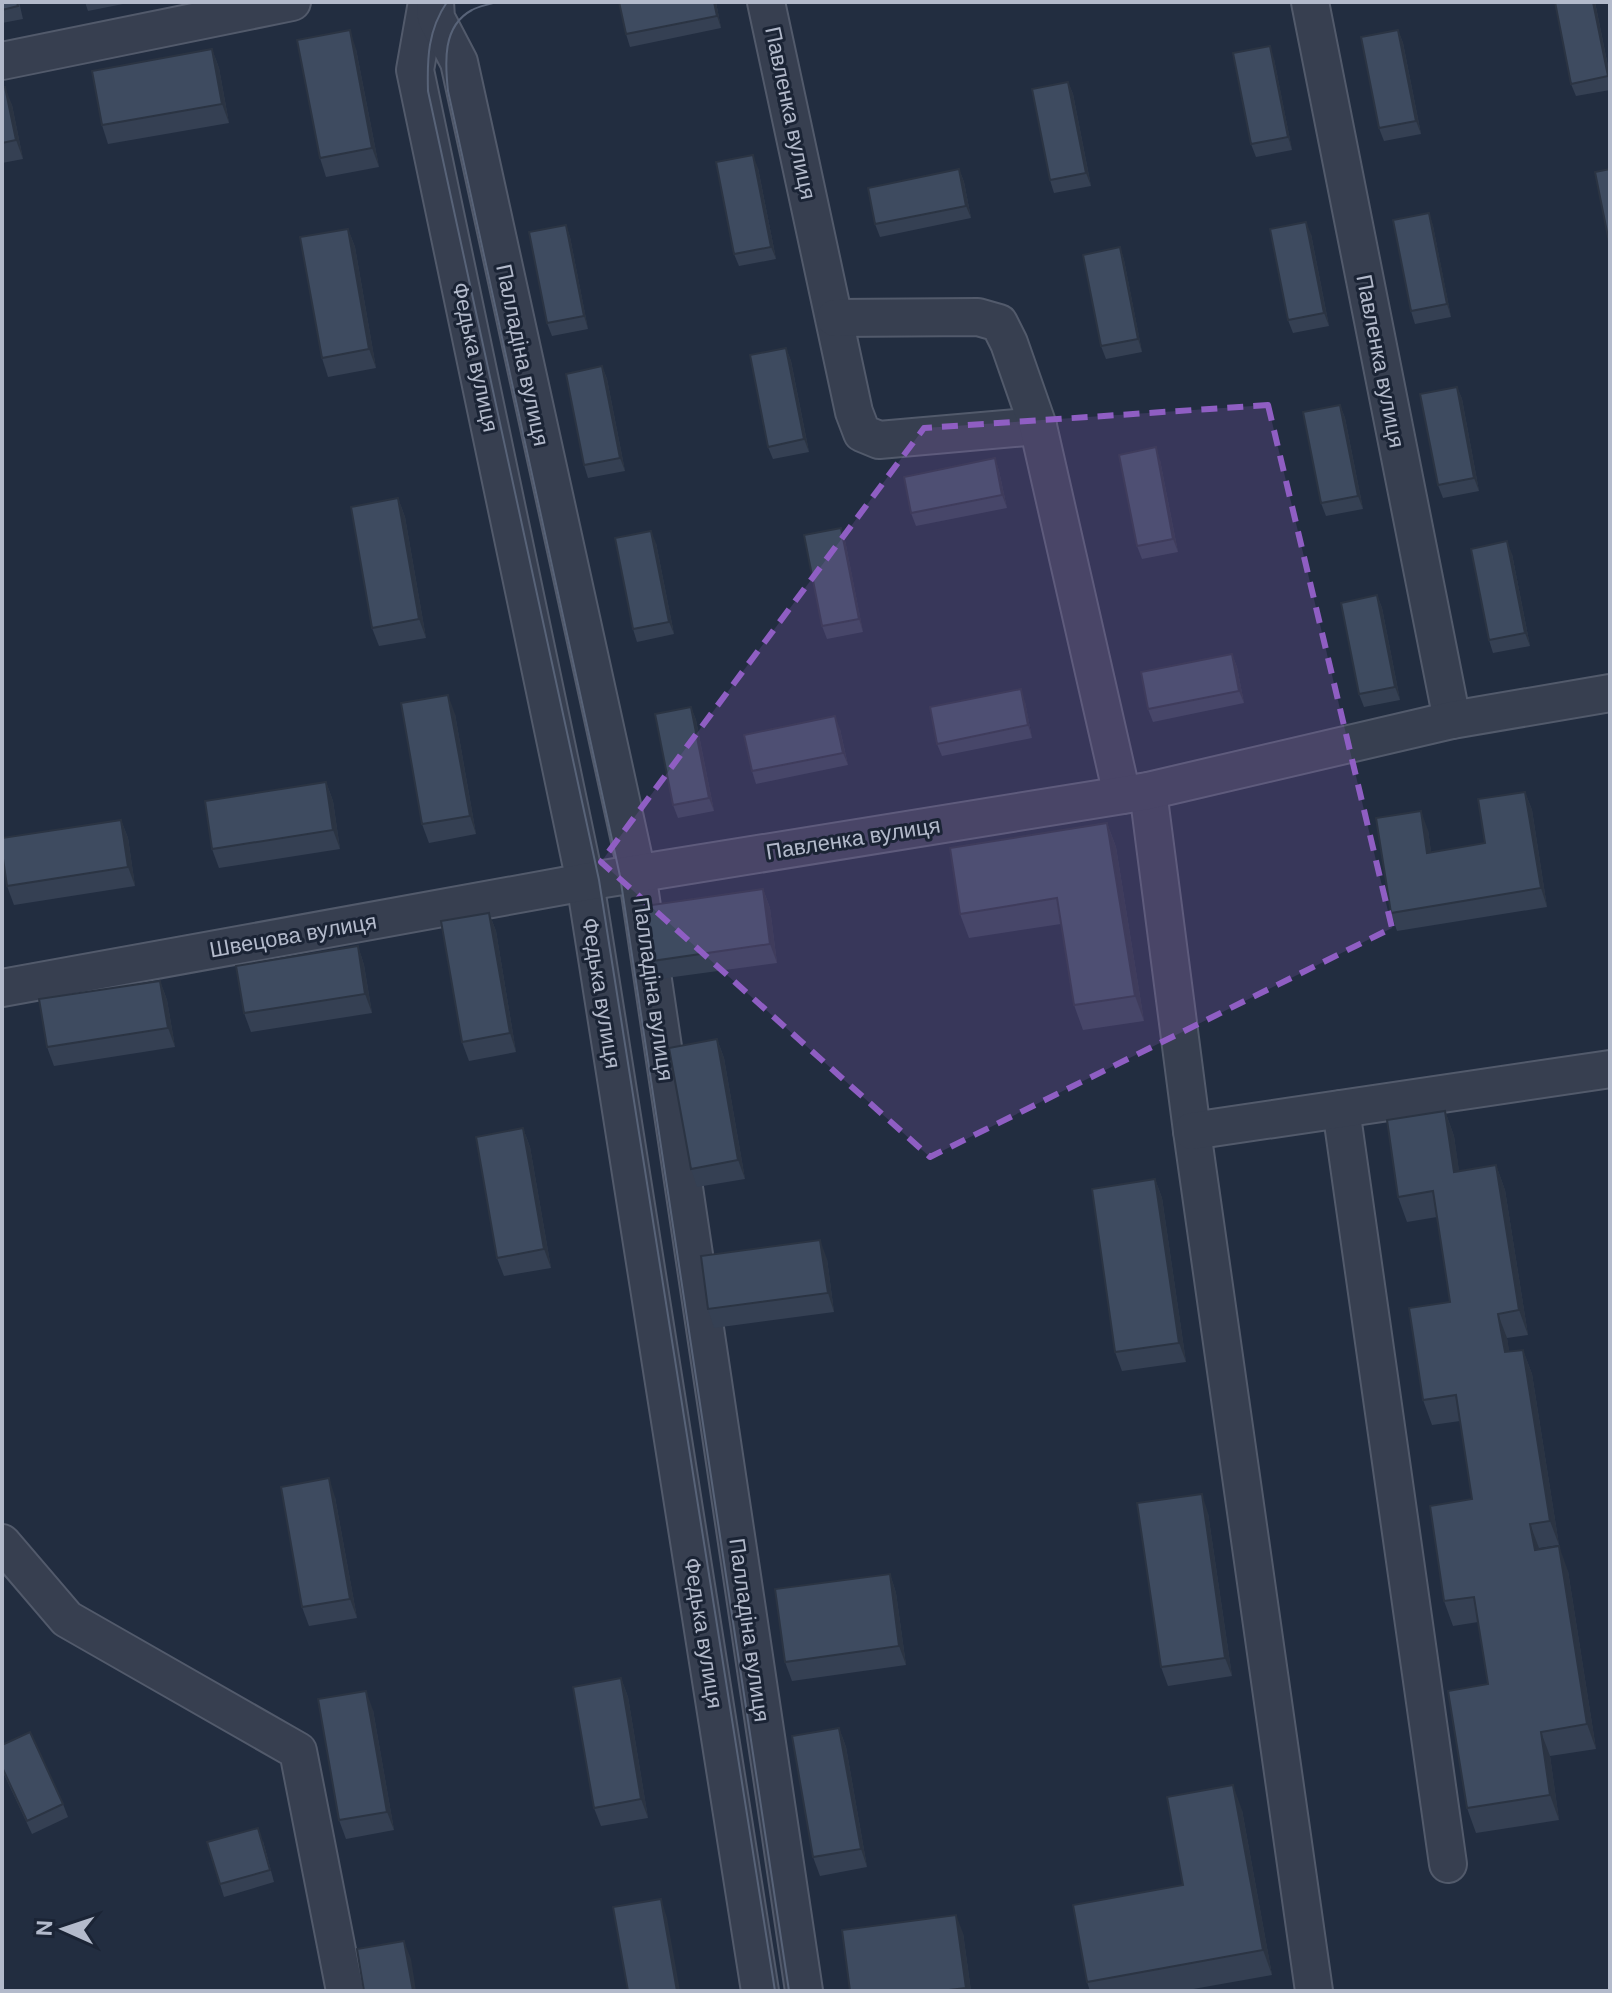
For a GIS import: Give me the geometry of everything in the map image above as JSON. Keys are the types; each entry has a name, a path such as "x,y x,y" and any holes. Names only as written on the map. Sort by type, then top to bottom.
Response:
{"street":[{"path":"2,61 292,2"},
{"name":"Федька вулиця","path":"427,2 415,70 585,882 760,1991"},
{"name":"Палладіна вулиця","path":"435,2 436,18 459,62 637,873 804,1991"},
{"name":"Павленка вулиця","path":"766,2 854,412 862,433 879,440 1038,426"},
{"name":"Павленка вулиця","path":"1310,2 1452,720"},
{"path":"835,318 978,317 999,323 1038,426 1135,793 1192,1131 1314,1991"},
{"name":"Павленка вулиця","path":"585,882 1135,793 1452,720 1610,693"},
{"name":"Швецова вулиця","path":"2,988 585,882"},
{"path":"1192,1131 1610,1069"},
{"path":"1341,1109 1448,1864"},
{"path":"2,1543 67,1619 298,1751 345,1991"}],"highlighted area":[{"path":"1268,405 1392,928 930,1157 601,862 924,428"}],"building":[{"path":"2,2 17,2 18,6 2,10"},
{"path":"619,2 714,2 717,16 626,34"},
{"path":"1555,2 1593,2 1608,76 1571,84"},
{"path":"350,30 372,148 320,158 297,40"},
{"path":"1398,30 1416,121 1379,128 1361,37"},
{"path":"1270,46 1288,137 1251,144 1233,53"},
{"path":"212,49 222,104 102,125 92,71"},
{"path":"1068,82 1086,173 1050,180 1032,89"},
{"path":"2,87 5,87 16,140 2,143"},
{"path":"753,155 771,247 734,254 716,162"},
{"path":"959,169 966,206 875,224 868,188"},
{"path":"1610,169 1610,247 1595,172"},
{"path":"1429,213 1447,304 1411,311 1393,220"},
{"path":"1306,222 1324,313 1288,320 1270,229"},
{"path":"566,225 584,316 547,323 529,232"},
{"path":"348,229 369,349 322,358 300,237"},
{"path":"1120,247 1138,339 1101,346 1083,255"},
{"path":"786,348 804,439 768,447 750,355"},
{"path":"602,366 620,458 584,465 566,374"},
{"path":"1457,387 1474,478 1438,485 1420,394"},
{"path":"1340,405 1358,496 1321,503 1303,412"},
{"path":"1156,447 1173,539 1137,546 1119,455"},
{"path":"995,458 1002,495 911,513 904,477"},
{"path":"398,498 419,619 372,628 351,507"},
{"path":"841,528 859,619 822,626 804,535"},
{"path":"651,531 669,622 633,629 615,538"},
{"path":"1507,541 1525,633 1489,640 1471,549"},
{"path":"1377,595 1395,687 1359,694 1341,603"},
{"path":"1232,654 1239,691 1148,709 1141,672"},
{"path":"1021,689 1028,725 937,744 930,707"},
{"path":"448,695 470,816 422,824 401,703"},
{"path":"691,707 709,798 673,805 655,714"},
{"path":"835,716 843,753 752,771 744,735"},
{"path":"326,782 333,830 212,849 205,801"},
{"path":"1525,792 1541,888 1391,913 1376,818 1421,811 1427,853 1485,843 1478,799"},
{"path":"121,820 128,867 7,886 2,838"},
{"path":"1107,823 1135,996 1074,1005 1057,898 960,914 950,848"},
{"path":"763,889 770,944 652,961 645,906"},
{"path":"489,913 510,1033 462,1042 441,921"},
{"path":"358,946 365,994 244,1013 236,966"},
{"path":"160,981 168,1028 47,1047 39,999"},
{"path":"717,1039 738,1160 691,1169 669,1048"},
{"path":"1445,1111 1454,1172 1496,1165 1519,1310 1498,1314 1505,1352 1523,1350 1550,1521 1530,1524 1535,1550 1559,1546 1587,1724 1541,1732 1550,1795 1467,1808 1448,1691 1488,1684 1474,1597 1444,1601 1430,1506 1472,1499 1456,1395 1423,1400 1409,1308 1450,1302 1433,1191 1398,1197 1387,1120"},
{"path":"523,1128 544,1249 497,1258 476,1137"},
{"path":"1155,1179 1179,1343 1115,1352 1092,1189"},
{"path":"820,1240 828,1293 708,1309 701,1256"},
{"path":"329,1478 350,1599 302,1607 281,1487"},
{"path":"1202,1494 1225,1658 1161,1667 1137,1503"},
{"path":"890,1574 899,1646 785,1662 775,1589"},
{"path":"621,1678 641,1799 594,1808 573,1687"},
{"path":"366,1691 387,1812 339,1820 318,1699"},
{"path":"839,1728 861,1849 813,1857 792,1736"},
{"path":"30,1732 63,1804 27,1821 2,1767 2,1745"},
{"path":"1233,1785 1263,1950 1087,1982 1073,1905 1183,1885 1167,1797"},
{"path":"258,1828 270,1870 220,1884 207,1842"},
{"path":"661,1899 677,1991 628,1991 613,1907"},
{"path":"956,1915 966,1988 850,1991 842,1930"},
{"path":"404,1941 413,1991 364,1991 357,1949"}],"tram line":[{"path":"447,2 436,23 430,45 428,91 599,880 775,1991"},
{"path":"496,2 472,10 455,25 446,57 448,91 620,876 789,1991"}]}
